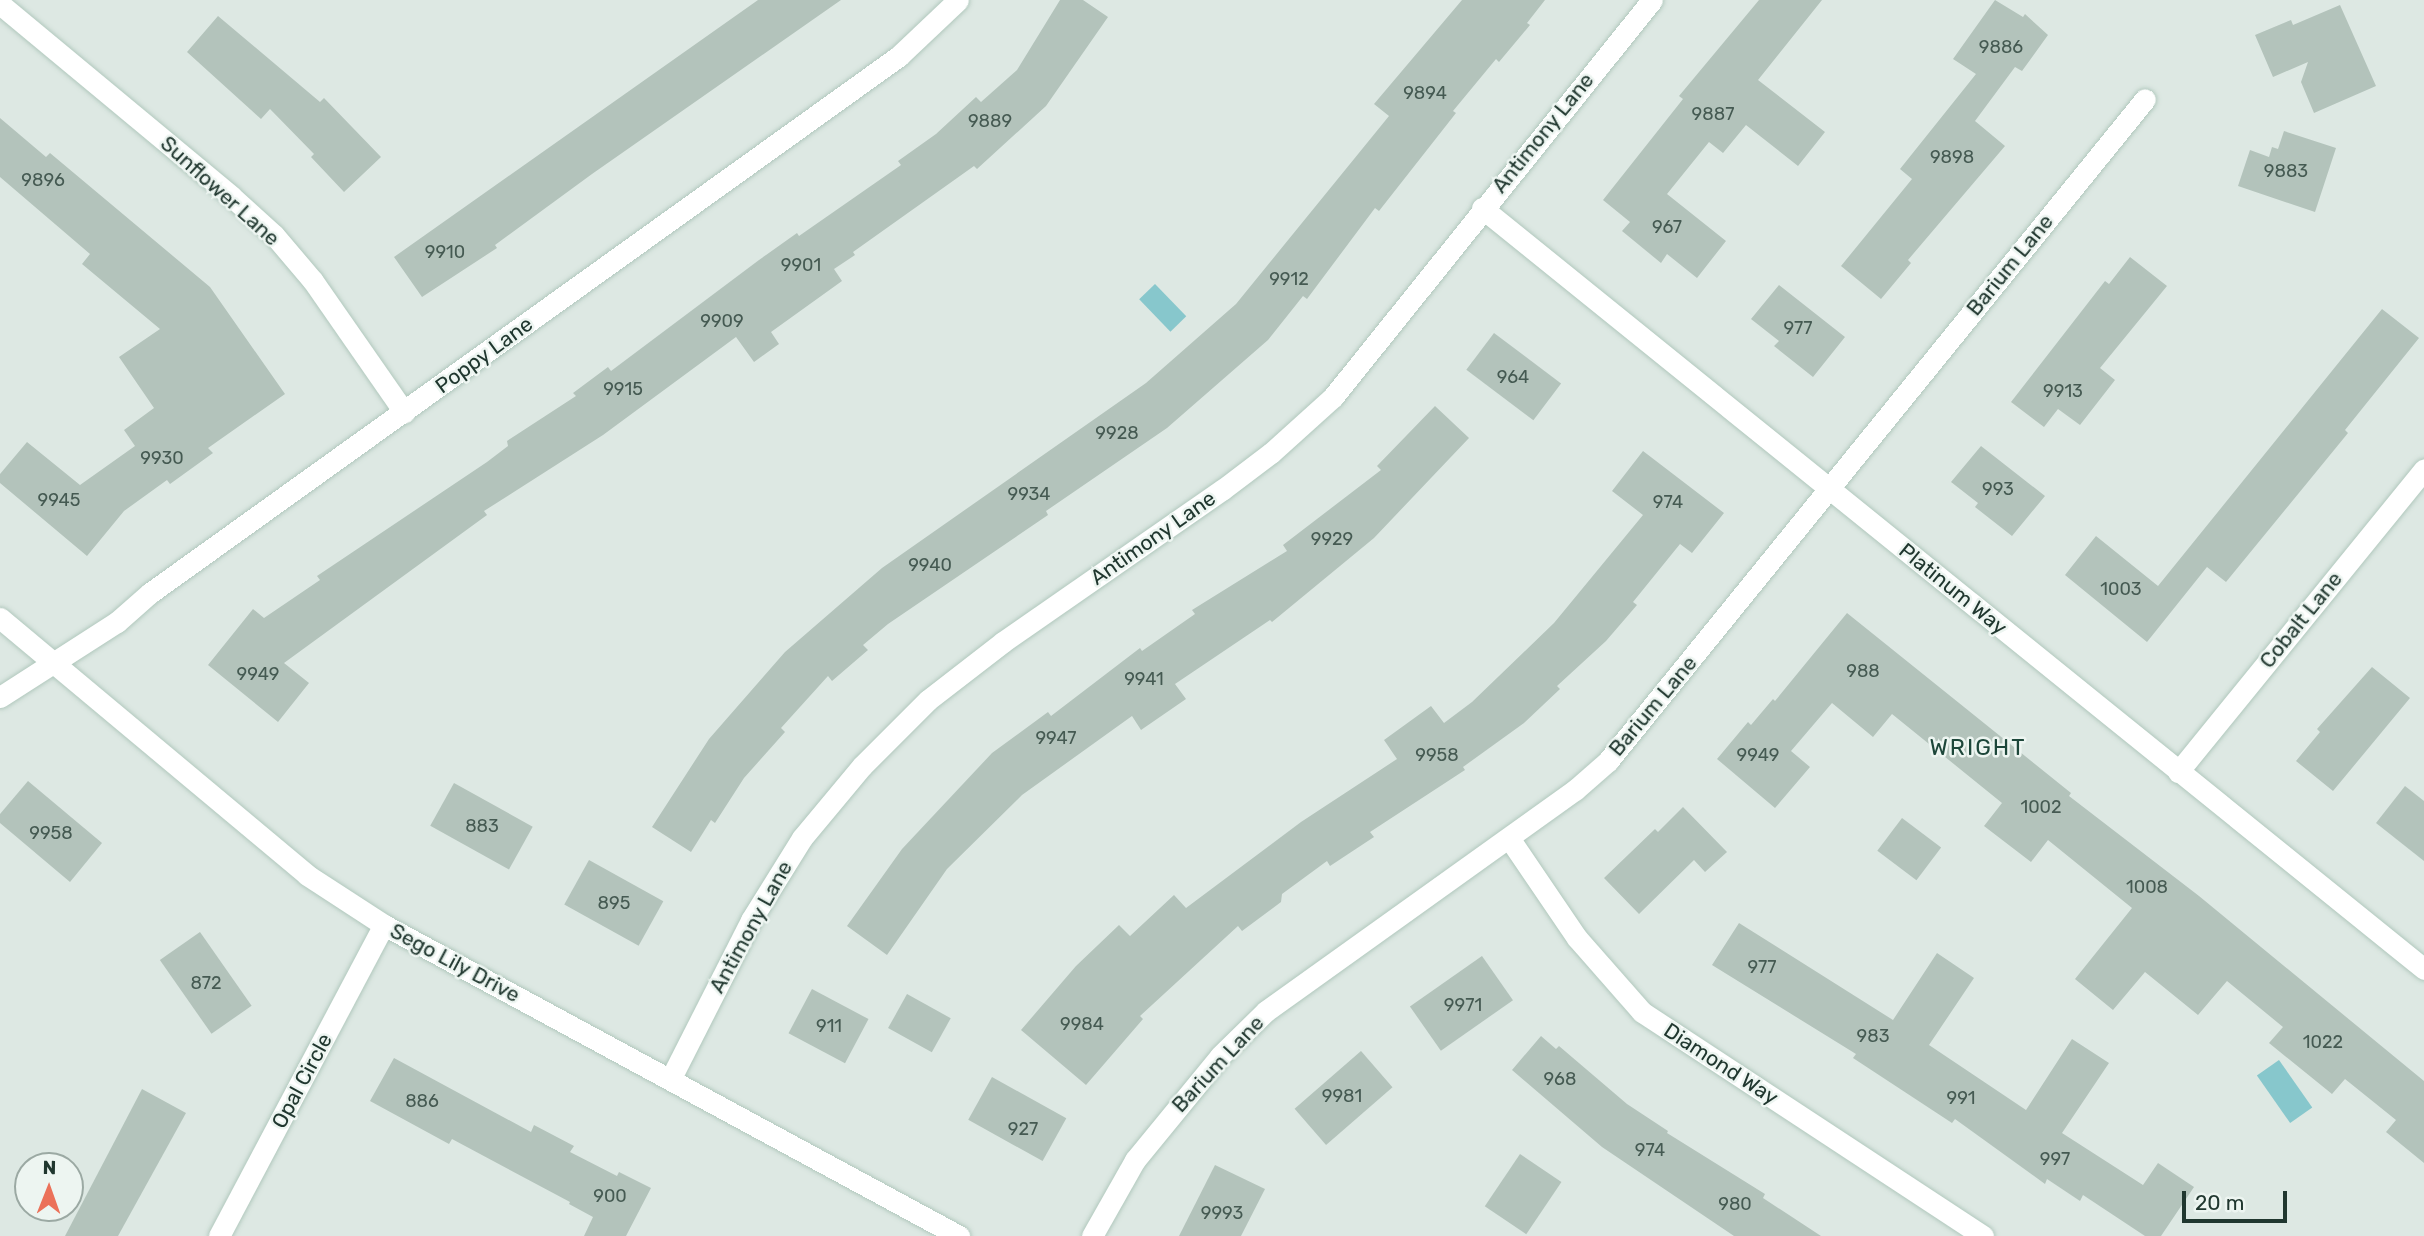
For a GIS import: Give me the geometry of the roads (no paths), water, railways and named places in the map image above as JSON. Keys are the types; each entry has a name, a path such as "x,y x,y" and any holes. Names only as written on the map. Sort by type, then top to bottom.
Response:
{"street":[{"name":"Poppy Lane","path":"0,697 52,661 117,622 150,593 899,56 958,0"},
{"name":"Antimony Lane","path":"671,1078 751,920 802,838 862,766 928,700 1003,642 1222,490 1323,407 1651,0"},
{"name":"Sunflower Lane","path":"0,4 231,196 274,235 313,281 404,412"},
{"name":"Barium Lane","path":"1092,1236 1135,1160 1220,1056 1266,1011 1576,790 1608,761 2145,99"},
{"name":"Platinum Way","path":"1482,208 2424,969"},
{"name":"Cobalt Lane","path":"2178,772 2424,469"},
{"name":"Sego Lily Drive","path":"0,618 307,875 384,925 959,1236"},
{"name":"Diamond Way","path":"1509,838 1577,938 1642,1012 1983,1236"},
{"name":"Opal Circle","path":"219,1236 384,925"}],"water":[{"path":"1155,284 1186,316 1170,332 1139,299"},
{"path":"2279,1060 2312,1108 2290,1123 2257,1075"}],"district":[{"name":"WRIGHT","path":"1978,747"}]}
